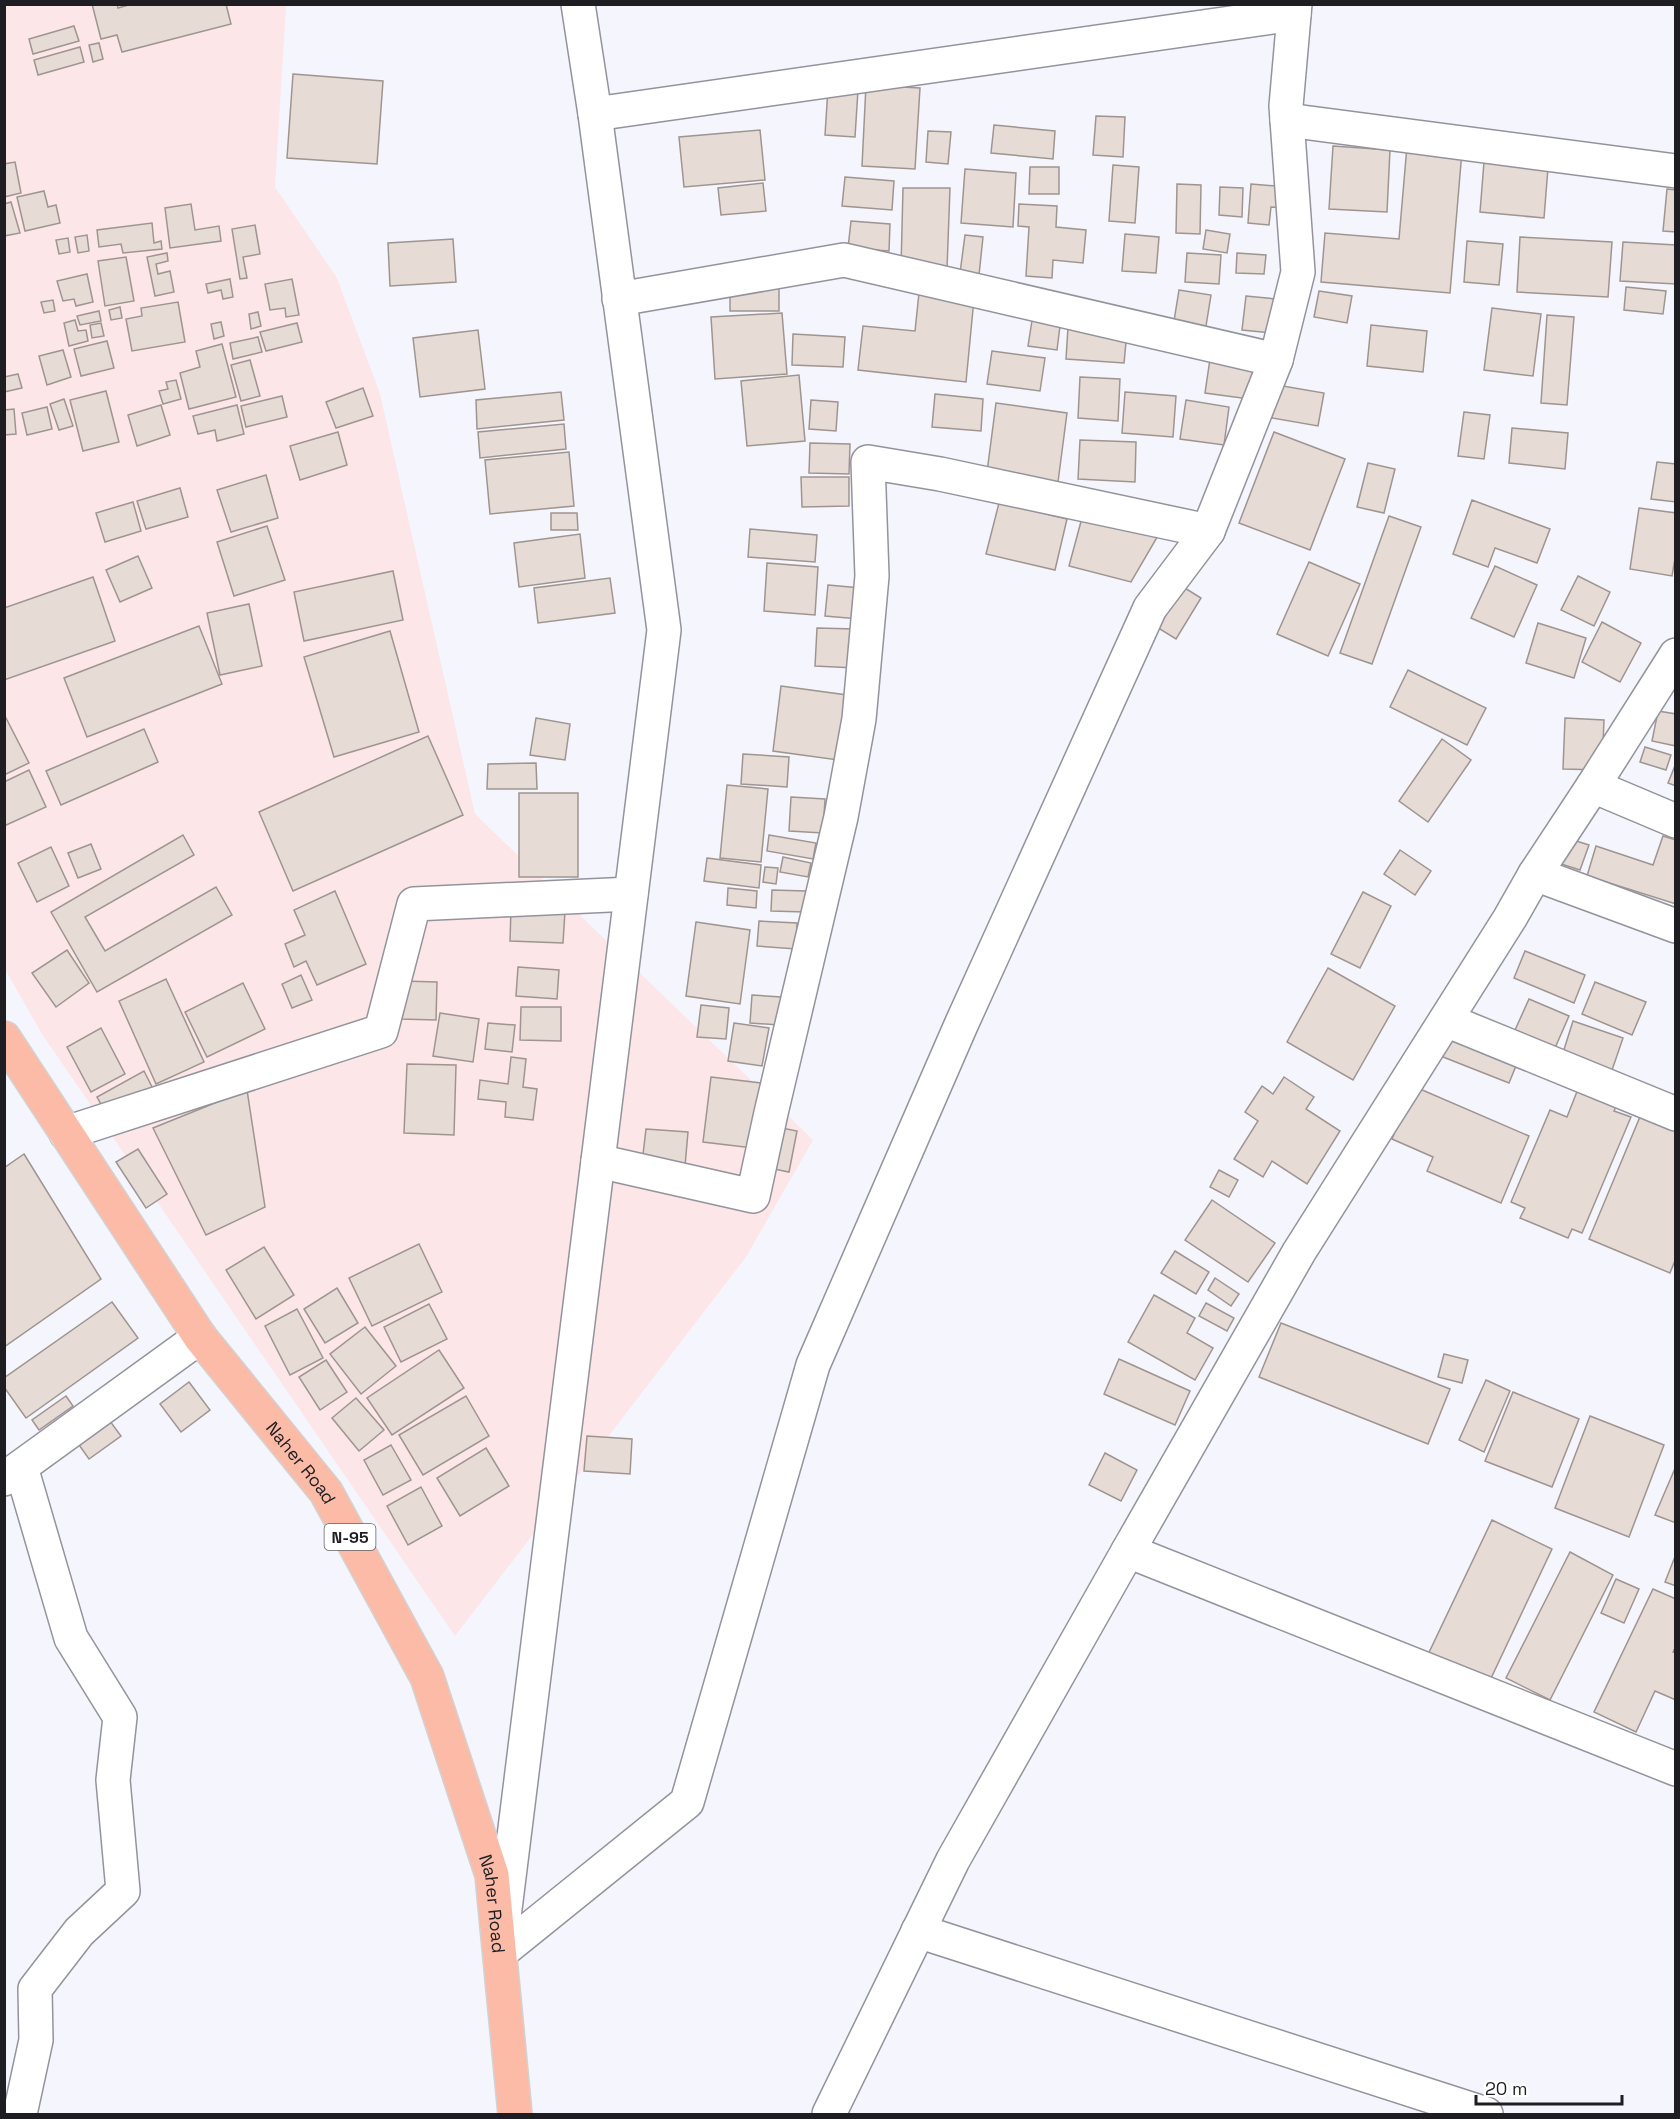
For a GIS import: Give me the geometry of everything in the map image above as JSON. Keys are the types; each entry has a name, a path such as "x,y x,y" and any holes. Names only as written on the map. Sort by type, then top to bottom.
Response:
{"main road":[{"name":"Naher Road","path":"4,1038 200,1337 326,1492 427,1677 492,1875 515,2115"}],"street":[{"path":"500,1953 664,630 595,114 578,4"},
{"path":"500,1953 687,1802 813,1365 961,1026 1150,608 1208,531 1276,360 1298,272 1286,106 1294,9 595,114"},
{"path":"1287,120 1676,171"},
{"path":"619,299 844,260 1276,360"},
{"path":"598,1161 753,1196 841,818 859,719 872,576 868,462 940,474 1208,531"},
{"path":"829,2115 953,1860 1299,1252 1510,918 1535,874 1676,655"},
{"path":"1593,786 1676,821"},
{"path":"1535,874 1676,926"},
{"path":"66,1133 381,1031 414,904 631,894"},
{"path":"1446,1020 1676,1114"},
{"path":"20,2115 36,2040 35,1989 79,1932 123,1891 113,1780 120,1717 70,1638 13,1473 200,1337"},
{"path":"1128,1551 1676,1769"},
{"path":"918,1931 1485,2115"}],"shaded area":[{"path":"4,5 286,5 275,187 337,278 380,394 475,814 813,1140 746,1257 455,1636 42,1034 5,969"}],"building":[{"path":"92,4 117,4 118,8 132,4 226,4 231,24 122,52 117,35 101,39"},
{"path":"74,26 79,41 33,54 29,39"},
{"path":"99,43 103,59 93,62 89,45"},
{"path":"80,47 84,62 38,75 34,60"},
{"path":"293,74 383,81 377,164 287,158"},
{"path":"866,85 920,88 915,169 862,166"},
{"path":"828,88 858,90 855,137 825,135"},
{"path":"1096,116 1125,117 1123,157 1093,155"},
{"path":"994,125 1055,131 1053,159 991,153"},
{"path":"760,130 765,180 684,187 679,137"},
{"path":"928,131 951,132 948,164 926,162"},
{"path":"1333,146 1390,150 1387,212 1329,209"},
{"path":"1407,146 1462,151 1450,293 1321,282 1325,233 1399,239"},
{"path":"15,162 21,193 4,197 4,164"},
{"path":"1484,162 1548,168 1544,218 1480,212"},
{"path":"1113,165 1139,167 1135,223 1109,221"},
{"path":"1030,167 1059,167 1059,194 1029,194"},
{"path":"965,169 1016,173 1013,227 961,223"},
{"path":"845,177 894,181 892,210 842,206"},
{"path":"763,183 766,211 721,215 718,188"},
{"path":"1177,184 1201,185 1200,234 1176,233"},
{"path":"1251,184 1288,187 1286,208 1271,207 1269,225 1248,223"},
{"path":"1220,187 1243,188 1242,217 1219,215"},
{"path":"903,188 950,188 947,269 901,268"},
{"path":"1667,189 1676,190 1676,232 1663,231"},
{"path":"44,191 48,207 56,205 60,223 25,231 17,197"},
{"path":"11,202 20,233 4,236 4,204"},
{"path":"191,204 195,230 219,226 221,241 170,248 165,208"},
{"path":"1019,204 1057,206 1056,227 1086,230 1083,263 1053,260 1052,278 1026,276 1029,227 1018,226"},
{"path":"851,221 890,224 889,251 848,248"},
{"path":"152,223 154,243 161,241 162,249 123,253 121,244 99,247 97,230"},
{"path":"255,225 260,254 243,257 247,278 240,279 232,229"},
{"path":"1206,230 1230,234 1227,253 1203,249"},
{"path":"1125,234 1159,237 1156,273 1122,271"},
{"path":"87,235 89,251 78,253 75,237"},
{"path":"965,235 983,237 979,275 960,273"},
{"path":"1520,237 1612,242 1608,297 1517,292"},
{"path":"68,238 70,252 59,254 56,240"},
{"path":"453,239 456,282 390,286 388,243"},
{"path":"1467,241 1503,244 1499,285 1464,282"},
{"path":"1623,242 1676,245 1676,284 1620,281"},
{"path":"167,253 168,261 156,264 158,274 170,271 174,292 155,296 147,257"},
{"path":"1187,253 1221,255 1219,284 1185,282"},
{"path":"1237,253 1266,255 1264,274 1236,273"},
{"path":"126,257 134,301 105,306 98,261"},
{"path":"87,274 93,302 76,306 74,299 63,301 57,281"},
{"path":"230,279 233,297 223,299 221,290 208,293 206,284"},
{"path":"292,279 299,315 286,317 285,308 270,310 265,284"},
{"path":"730,285 779,286 779,311 730,311"},
{"path":"1626,287 1666,291 1663,314 1624,310"},
{"path":"1179,290 1211,295 1206,326 1174,321"},
{"path":"1319,291 1352,296 1347,323 1314,317"},
{"path":"919,293 974,299 966,382 858,370 863,326 915,331"},
{"path":"1246,296 1276,299 1273,333 1242,330"},
{"path":"53,300 55,311 44,313 41,302"},
{"path":"178,302 185,342 132,351 126,319 142,316 141,308"},
{"path":"120,307 122,318 111,320 109,310"},
{"path":"1492,308 1541,314 1533,376 1484,370"},
{"path":"99,311 101,321 80,325 77,316"},
{"path":"258,312 261,326 251,329 249,314"},
{"path":"782,313 787,374 715,379 711,317"},
{"path":"1033,314 1061,318 1057,350 1028,346"},
{"path":"1547,315 1574,317 1567,405 1541,403"},
{"path":"75,320 78,331 86,330 88,341 69,346 64,323"},
{"path":"221,322 224,336 214,339 211,324"},
{"path":"101,323 104,336 92,338 90,325"},
{"path":"297,323 302,342 266,351 260,332"},
{"path":"1371,325 1427,331 1423,372 1367,366"},
{"path":"1068,327 1127,332 1124,363 1066,359"},
{"path":"478,330 485,389 420,397 413,338"},
{"path":"793,334 845,337 843,367 792,365"},
{"path":"258,337 262,352 233,359 230,343"},
{"path":"107,341 114,368 81,376 74,349"},
{"path":"222,344 236,397 189,409 180,373 200,367 196,351"},
{"path":"63,350 71,377 47,385 39,356"},
{"path":"992,351 1045,358 1040,391 987,384"},
{"path":"1211,352 1256,359 1249,399 1205,393"},
{"path":"250,360 260,396 241,401 231,365"},
{"path":"18,374 22,388 4,392 4,377"},
{"path":"799,375 805,441 747,446 741,381"},
{"path":"1080,377 1120,379 1118,421 1078,418"},
{"path":"176,380 181,399 163,404 159,391 168,389 166,382"},
{"path":"1277,385 1324,393 1318,426 1272,418"},
{"path":"363,388 373,416 336,428 326,402"},
{"path":"106,391 119,442 83,451 70,400"},
{"path":"561,392 564,420 477,429 476,400"},
{"path":"1125,392 1176,396 1173,437 1122,433"},
{"path":"935,394 983,399 981,431 932,427"},
{"path":"282,396 287,417 246,427 241,406"},
{"path":"64,399 73,426 59,430 50,404"},
{"path":"811,400 838,402 836,431 809,429"},
{"path":"1186,400 1229,407 1224,445 1180,439"},
{"path":"996,403 1067,413 1058,482 987,472"},
{"path":"161,405 170,435 137,446 128,415"},
{"path":"237,405 244,434 217,441 215,430 198,434 193,416"},
{"path":"47,407 52,429 27,435 22,413"},
{"path":"14,409 16,434 4,435 4,410"},
{"path":"1464,412 1490,415 1484,459 1458,456"},
{"path":"564,424 566,449 480,458 478,432"},
{"path":"1512,428 1568,433 1565,469 1509,463"},
{"path":"338,432 347,465 300,480 290,446"},
{"path":"1274,432 1345,459 1310,550 1239,523"},
{"path":"1080,440 1136,442 1135,482 1078,479"},
{"path":"810,443 850,444 849,474 809,473"},
{"path":"569,452 574,506 490,514 485,460"},
{"path":"1657,462 1676,464 1676,502 1651,499"},
{"path":"1368,463 1395,469 1384,513 1357,507"},
{"path":"266,475 278,518 231,532 217,490"},
{"path":"801,477 849,477 849,506 802,507"},
{"path":"180,488 188,517 146,529 137,501"},
{"path":"1472,500 1550,529 1537,563 1495,548 1488,567 1453,554"},
{"path":"133,502 141,531 105,542 96,513"},
{"path":"999,503 1067,519 1055,570 986,554"},
{"path":"1639,508 1676,513 1676,553 1672,576 1630,569"},
{"path":"551,513 577,513 578,530 551,530"},
{"path":"1083,514 1159,534 1131,582 1069,566"},
{"path":"1389,516 1421,527 1372,664 1340,653"},
{"path":"267,526 285,580 234,596 217,542"},
{"path":"750,529 817,535 815,562 748,557"},
{"path":"580,534 585,578 519,587 514,543"},
{"path":"138,556 152,588 120,602 106,570"},
{"path":"1309,562 1360,584 1328,656 1277,634"},
{"path":"767,563 818,567 815,615 764,611"},
{"path":"1495,566 1537,585 1514,637 1471,618"},
{"path":"393,571 403,620 304,641 294,592"},
{"path":"1578,576 1610,592 1594,626 1561,610"},
{"path":"93,577 115,641 4,680 4,608"},
{"path":"610,578 615,613 538,623 534,588"},
{"path":"828,585 861,588 859,619 825,616"},
{"path":"1180,585 1201,598 1176,639 1155,626"},
{"path":"249,604 262,666 220,675 207,613"},
{"path":"1602,622 1641,643 1620,682 1582,662"},
{"path":"1538,623 1586,638 1574,678 1526,663"},
{"path":"199,626 222,684 87,737 64,678"},
{"path":"817,628 855,629 855,668 815,666"},
{"path":"390,631 419,732 334,757 304,657"},
{"path":"1408,670 1486,708 1467,745 1390,707"},
{"path":"781,686 847,695 838,760 773,751"},
{"path":"1658,711 1676,714 1676,746 1652,741"},
{"path":"4,714 29,763 4,775"},
{"path":"536,718 570,724 565,760 530,755"},
{"path":"1565,718 1604,720 1602,770 1563,769"},
{"path":"144,729 158,762 61,805 46,771"},
{"path":"428,736 463,815 293,891 259,812"},
{"path":"1442,739 1471,760 1428,822 1399,801"},
{"path":"1645,747 1671,755 1666,770 1640,762"},
{"path":"743,754 789,757 787,787 741,784"},
{"path":"536,763 537,789 487,789 488,764"},
{"path":"1676,763 1676,786 1668,783"},
{"path":"29,770 46,807 4,826 4,782"},
{"path":"727,785 768,789 761,862 720,858"},
{"path":"519,793 578,793 578,877 519,877"},
{"path":"791,797 825,799 823,833 789,831"},
{"path":"183,835 194,855 85,917 105,951 216,887 232,915 97,992 51,912"},
{"path":"769,835 816,843 813,859 767,851"},
{"path":"1663,836 1676,840 1676,904 1587,876 1596,846 1653,865"},
{"path":"1567,838 1589,845 1580,870 1558,863"},
{"path":"91,844 101,869 78,878 68,853"},
{"path":"51,847 69,886 37,902 18,863"},
{"path":"1400,850 1431,871 1415,895 1384,874"},
{"path":"783,857 811,863 808,877 780,872"},
{"path":"707,858 761,865 759,888 704,881"},
{"path":"765,867 778,868 776,884 763,882"},
{"path":"728,888 757,891 756,908 727,905"},
{"path":"772,890 806,891 805,912 771,911"},
{"path":"335,891 366,964 317,985 306,961 294,967 285,944 305,935 294,910"},
{"path":"1363,892 1391,906 1360,968 1331,954"},
{"path":"511,909 565,911 563,943 510,941"},
{"path":"759,921 797,923 796,949 757,946"},
{"path":"696,922 750,930 740,1004 686,996"},
{"path":"67,950 89,983 56,1007 32,973"},
{"path":"1525,951 1585,975 1574,1003 1514,978"},
{"path":"518,967 559,970 557,999 516,996"},
{"path":"1328,968 1395,1006 1353,1080 1287,1042"},
{"path":"301,975 312,1000 292,1008 282,984"},
{"path":"166,979 204,1062 156,1084 119,1001"},
{"path":"402,981 437,982 436,1020 401,1019"},
{"path":"1595,982 1646,1002 1632,1035 1582,1014"},
{"path":"243,983 265,1029 207,1057 185,1012"},
{"path":"752,995 781,997 779,1025 750,1023"},
{"path":"1529,999 1569,1016 1555,1048 1515,1030"},
{"path":"701,1005 729,1008 726,1039 697,1037"},
{"path":"521,1007 561,1007 561,1041 520,1040"},
{"path":"440,1013 479,1019 473,1062 433,1056"},
{"path":"1573,1021 1623,1038 1610,1076 1561,1059"},
{"path":"488,1023 515,1025 512,1052 485,1049"},
{"path":"734,1023 769,1028 762,1066 728,1061"},
{"path":"101,1028 125,1074 91,1092 67,1047"},
{"path":"1446,1033 1518,1061 1509,1083 1438,1055"},
{"path":"511,1057 526,1059 523,1087 537,1089 533,1120 505,1117 506,1102 478,1099 480,1080 508,1084"},
{"path":"407,1064 456,1065 454,1135 404,1133"},
{"path":"144,1071 154,1091 107,1115 97,1097"},
{"path":"711,1077 761,1083 753,1148 703,1142"},
{"path":"1284,1077 1314,1097 1306,1109 1340,1131 1307,1184 1272,1161 1263,1177 1234,1159 1258,1121 1245,1112 1262,1086 1273,1094"},
{"path":"1413,1086 1529,1136 1501,1203 1427,1171 1433,1157 1392,1139"},
{"path":"1578,1089 1617,1105 1614,1111 1631,1117 1582,1233 1572,1229 1568,1238 1520,1218 1525,1208 1511,1202 1550,1110 1567,1117"},
{"path":"247,1090 265,1207 206,1235 153,1128"},
{"path":"1642,1112 1676,1126 1676,1258 1670,1273 1589,1239"},
{"path":"772,1126 797,1131 789,1172 764,1167"},
{"path":"646,1129 688,1132 685,1166 642,1163"},
{"path":"138,1149 167,1194 146,1208 116,1162"},
{"path":"24,1154 101,1279 4,1347 4,1168"},
{"path":"1219,1170 1238,1180 1229,1197 1210,1187"},
{"path":"1212,1200 1275,1243 1248,1282 1185,1240"},
{"path":"419,1244 442,1292 372,1326 349,1278"},
{"path":"264,1247 294,1295 256,1319 226,1270"},
{"path":"1175,1251 1209,1272 1196,1294 1161,1273"},
{"path":"1215,1278 1239,1294 1231,1306 1208,1290"},
{"path":"337,1288 358,1323 325,1343 304,1309"},
{"path":"1154,1295 1195,1318 1187,1333 1213,1348 1195,1380 1128,1342"},
{"path":"112,1302 138,1338 26,1418 4,1387 4,1378"},
{"path":"1206,1303 1234,1318 1227,1331 1199,1316"},
{"path":"429,1304 447,1339 401,1362 384,1327"},
{"path":"297,1309 323,1358 290,1375 265,1326"},
{"path":"1281,1323 1450,1389 1428,1444 1259,1377"},
{"path":"365,1327 396,1366 361,1394 330,1354"},
{"path":"439,1350 464,1388 392,1435 367,1398"},
{"path":"1444,1354 1468,1360 1462,1383 1438,1377"},
{"path":"1119,1359 1190,1391 1175,1425 1104,1394"},
{"path":"326,1360 347,1392 320,1410 299,1377"},
{"path":"1486,1380 1510,1391 1484,1452 1459,1440"},
{"path":"189,1382 210,1410 181,1432 160,1404"},
{"path":"1513,1392 1579,1419 1552,1487 1485,1461"},
{"path":"66,1396 73,1406 39,1430 32,1420"},
{"path":"466,1396 489,1436 423,1475 399,1435"},
{"path":"93,1398 121,1436 89,1459 62,1421"},
{"path":"356,1398 384,1430 359,1451 332,1418"},
{"path":"1590,1416 1664,1445 1629,1537 1555,1508"},
{"path":"587,1436 632,1439 630,1474 584,1471"},
{"path":"391,1445 411,1480 383,1495 364,1460"},
{"path":"486,1448 509,1486 460,1516 437,1478"},
{"path":"1105,1453 1137,1470 1121,1501 1089,1485"},
{"path":"1676,1466 1676,1523 1655,1515"},
{"path":"421,1487 442,1526 408,1545 387,1506"},
{"path":"1492,1520 1552,1549 1485,1691 1424,1663"},
{"path":"1570,1552 1613,1575 1550,1700 1506,1678"},
{"path":"1676,1554 1676,1586 1665,1582"},
{"path":"1616,1579 1639,1589 1624,1623 1601,1613"},
{"path":"1653,1589 1676,1599 1676,1646 1673,1652 1676,1653 1676,1700 1655,1691 1636,1732 1594,1712"}]}
